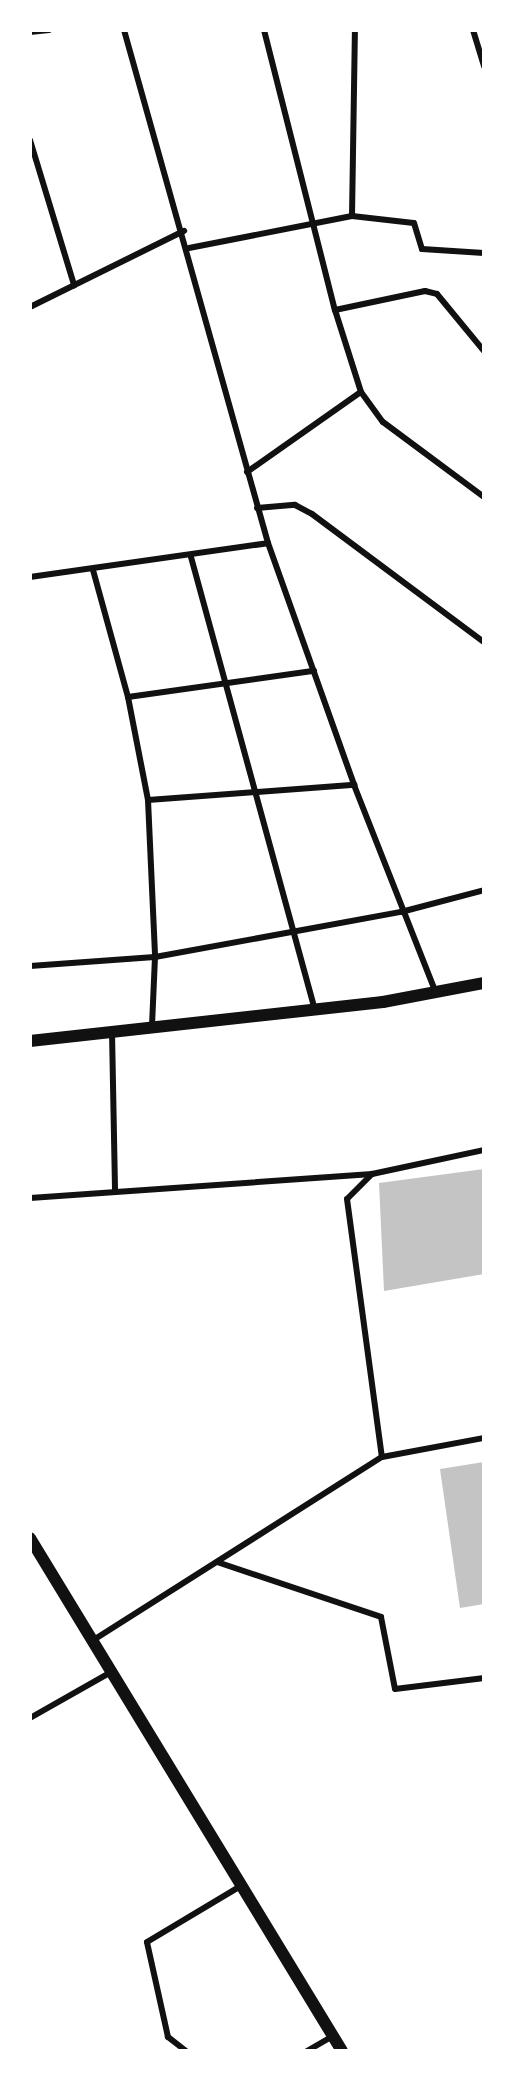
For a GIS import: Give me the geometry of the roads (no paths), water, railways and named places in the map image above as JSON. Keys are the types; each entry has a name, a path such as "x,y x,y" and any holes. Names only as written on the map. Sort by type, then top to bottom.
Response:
{"main road":[{"path":"30,1041 315,1010 436,993 484,983"},
{"path":"30,1538 94,1639 239,1887 342,2051"}],"street":[{"path":"30,32 49,30"},
{"path":"124,30 189,248 247,472 268,543 401,912 436,993"},
{"path":"264,30 335,310 361,392 383,422 484,497"},
{"path":"352,216 355,30"},
{"path":"473,30 484,66"},
{"path":"30,140 74,285"},
{"path":"189,248 314,227 352,216 414,223 422,249 484,254"},
{"path":"30,307 184,231"},
{"path":"335,310 425,291 442,299 484,351"},
{"path":"247,472 361,392"},
{"path":"257,508 295,505 312,514 484,642"},
{"path":"30,577 191,557 268,543"},
{"path":"191,557 315,1010"},
{"path":"93,570 128,698 148,800 155,957 152,1028"},
{"path":"128,698 226,686 314,671"},
{"path":"148,800 354,785"},
{"path":"30,966 155,957 401,912 484,890"},
{"path":"112,1032 115,1192"},
{"path":"30,1198 372,1174 484,1150"},
{"path":"372,1174 347,1199 382,1457"},
{"path":"94,1639 382,1457 484,1438"},
{"path":"217,1562 381,1617 394,1689 484,1678"},
{"path":"30,1718 113,1671"},
{"path":"186,2051 168,2037 147,1942 239,1887"},
{"path":"307,2051 333,2036"}]}
